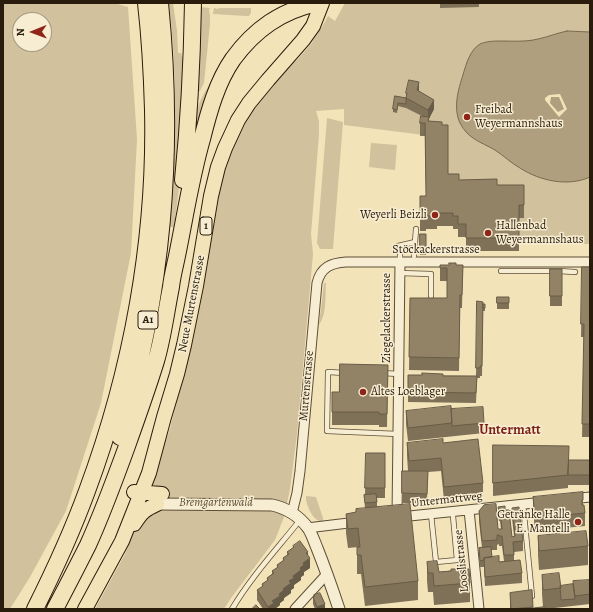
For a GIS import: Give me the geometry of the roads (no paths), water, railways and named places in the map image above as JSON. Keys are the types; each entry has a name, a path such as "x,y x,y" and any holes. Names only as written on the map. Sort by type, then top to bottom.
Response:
{"highway":[{"name":"A1","path":"35,609 69,537 94,471 118,394 136,312 145,252 152,164 153,130 151,56 146,3"},
{"name":"A1","path":"56,606 99,497 120,437 146,335 153,295 163,213 166,152 166,70 160,3"},
{"path":"171,285 173,254 187,132 191,74 193,3"},
{"path":"56,606 102,513 150,380 164,324 184,215 195,165 209,112 222,80 232,60 261,29 282,15 316,4"}],"main road":[{"name":"Neue Murtenstrasse","path":"85,609 122,541 176,379 192,306 213,186 225,148 249,103 303,40 312,26 316,4"},
{"name":"Neue Murtenstrasse","path":"98,584 138,494 149,473 164,417"},
{"path":"149,473 159,499"},
{"path":"138,494 147,501 159,499"},
{"path":"122,541 141,513 159,499"}],"street":[{"name":"Stöckackerstrasse","path":"331,265 340,262 400,262 502,268 590,262"},
{"name":"Ziegelackerstrasse","path":"393,518 398,434 402,416 399,374 400,262"},
{"name":"Murtenstrasse","path":"300,520 297,493 317,283 322,271 331,265"},
{"name":"Untermattweg","path":"393,518 590,497"},
{"path":"159,499 215,504 272,506 284,509 300,520 317,548 339,609"},
{"name":"Looslistrasse","path":"469,510 479,609"},
{"path":"300,520 365,521"},
{"path":"295,609 327,574"}],"lane":[{"path":"414,256 416,229"},
{"path":"400,262 398,246 415,242"},
{"path":"502,268 575,272"},
{"path":"400,273 431,274 431,296"},
{"path":"352,373 328,372 327,431 398,434"},
{"name":"Ziegelackerstrasse","path":"375,373 399,374"},
{"path":"523,504 532,596"},
{"path":"431,514 436,562 457,560 453,516"},
{"path":"232,609 265,563 300,520"}],"place":[{"name":"Freibad Weyermannshaus","path":"467,117"},
{"name":"Weyerli Beizli","path":"435,215"},
{"name":"Hallenbad Weyermannshaus","path":"488,233"},
{"name":"Altes Loeblager","path":"363,392"},
{"name":"Getränke Halle E. Mantelli","path":"578,522"}],"district":[{"name":"Untermatt","path":"510,431"}],"park label":[{"name":"Bremgartenwald","path":"216,503"}]}
